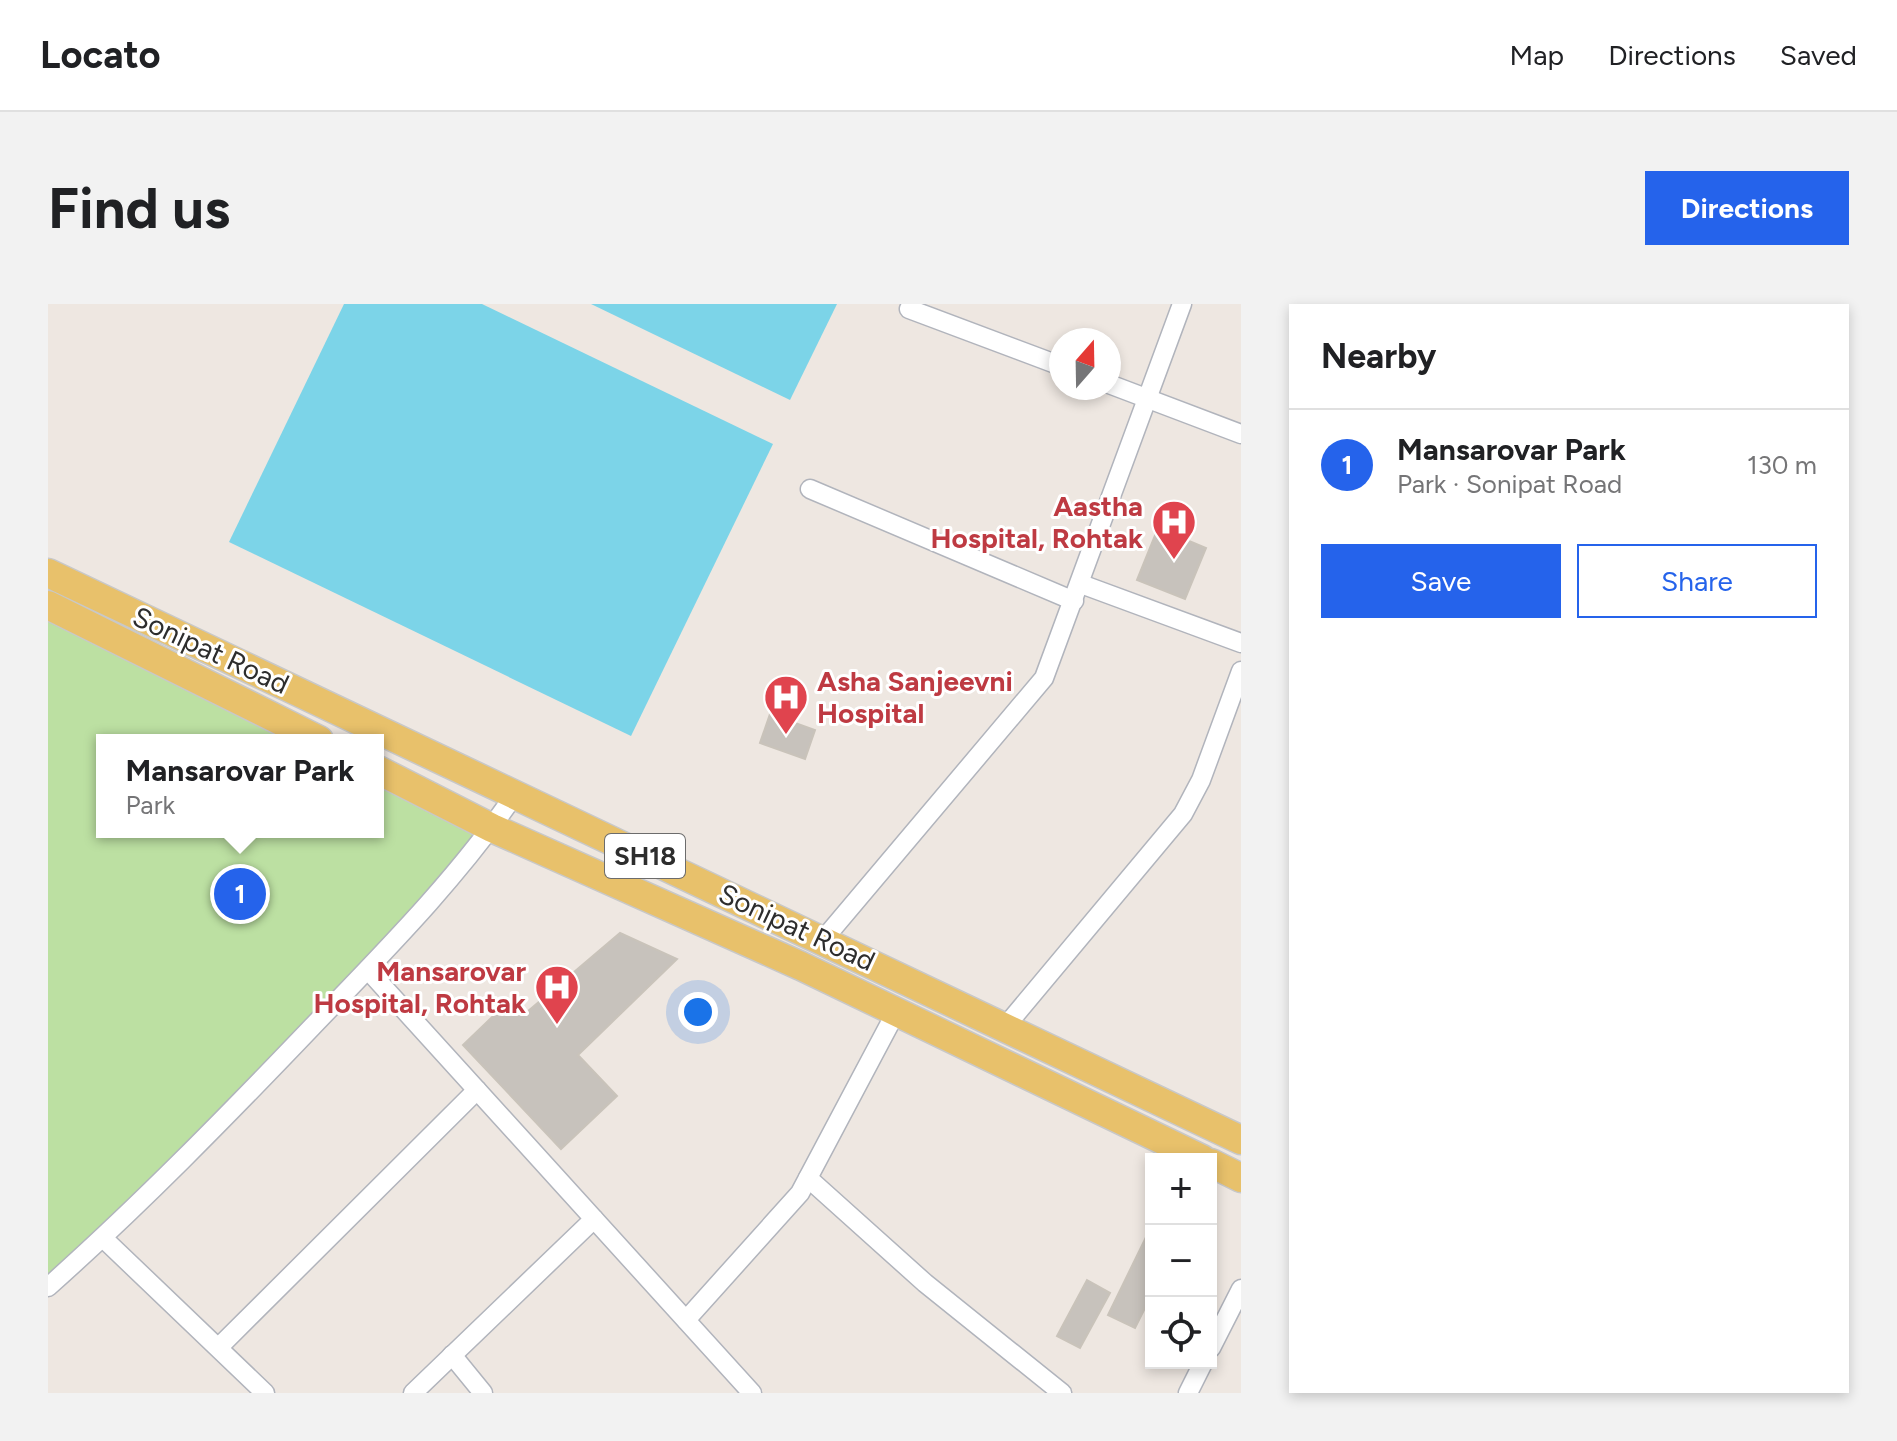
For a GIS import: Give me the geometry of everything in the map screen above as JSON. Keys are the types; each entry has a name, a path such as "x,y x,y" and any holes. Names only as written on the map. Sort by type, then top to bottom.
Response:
{"main road":[{"name":"Sonipat Road","path":"48,573 1241,1140"},
{"name":"Sonipat Road","path":"48,605 307,734"},
{"path":"130,644 142,617"},
{"name":"Sonipat Road","path":"384,773 492,828 801,966 1190,1153"},
{"path":"1217,1166 1241,1178"}],"street":[{"path":"823,940 1044,678 1182,304"},
{"path":"909,309 1049,362"},
{"path":"1121,389 1241,434"},
{"path":"810,489 1077,592 1241,643"},
{"path":"1005,1027 1183,814 1201,780 1241,671"},
{"path":"48,1287 207,1137 368,970 492,828 515,794"},
{"path":"368,970 752,1393"},
{"path":"686,1320 800,1193 896,1012"},
{"path":"219,1347 477,1090"},
{"path":"808,1178 925,1283 1062,1393"},
{"path":"413,1393 594,1219"},
{"path":"103,1238 265,1393"},
{"path":"1217,1336 1241,1289"},
{"path":"452,1355 483,1393"},
{"path":"1188,1393 1200,1369"}],"green space":[{"path":"48,602 322,734 96,734 96,838 384,838 384,764 496,818 368,970 48,1280"}],"water":[{"path":"344,304 482,304 773,444 631,736 229,542"},
{"path":"591,304 837,304 790,400"}],"building":[{"path":"1158,528 1206,548 1185,599 1137,580"},
{"path":"770,714 815,730 805,759 760,743"},
{"path":"620,933 677,959 578,1055 617,1096 561,1149 463,1045 513,997 527,1012"},
{"path":"1145,1239 1145,1308 1135,1328 1108,1315"},
{"path":"1087,1280 1110,1293 1080,1348 1057,1336"}],"place":[{"name":"Aastha Hospital, Rohtak","path":"1174,561"},
{"name":"Asha Sanjeevni Hospital","path":"786,736"},
{"name":"Mansarovar Park","path":"240,894"},
{"name":"Mansarovar Hospital, Rohtak","path":"557,1026"}]}
